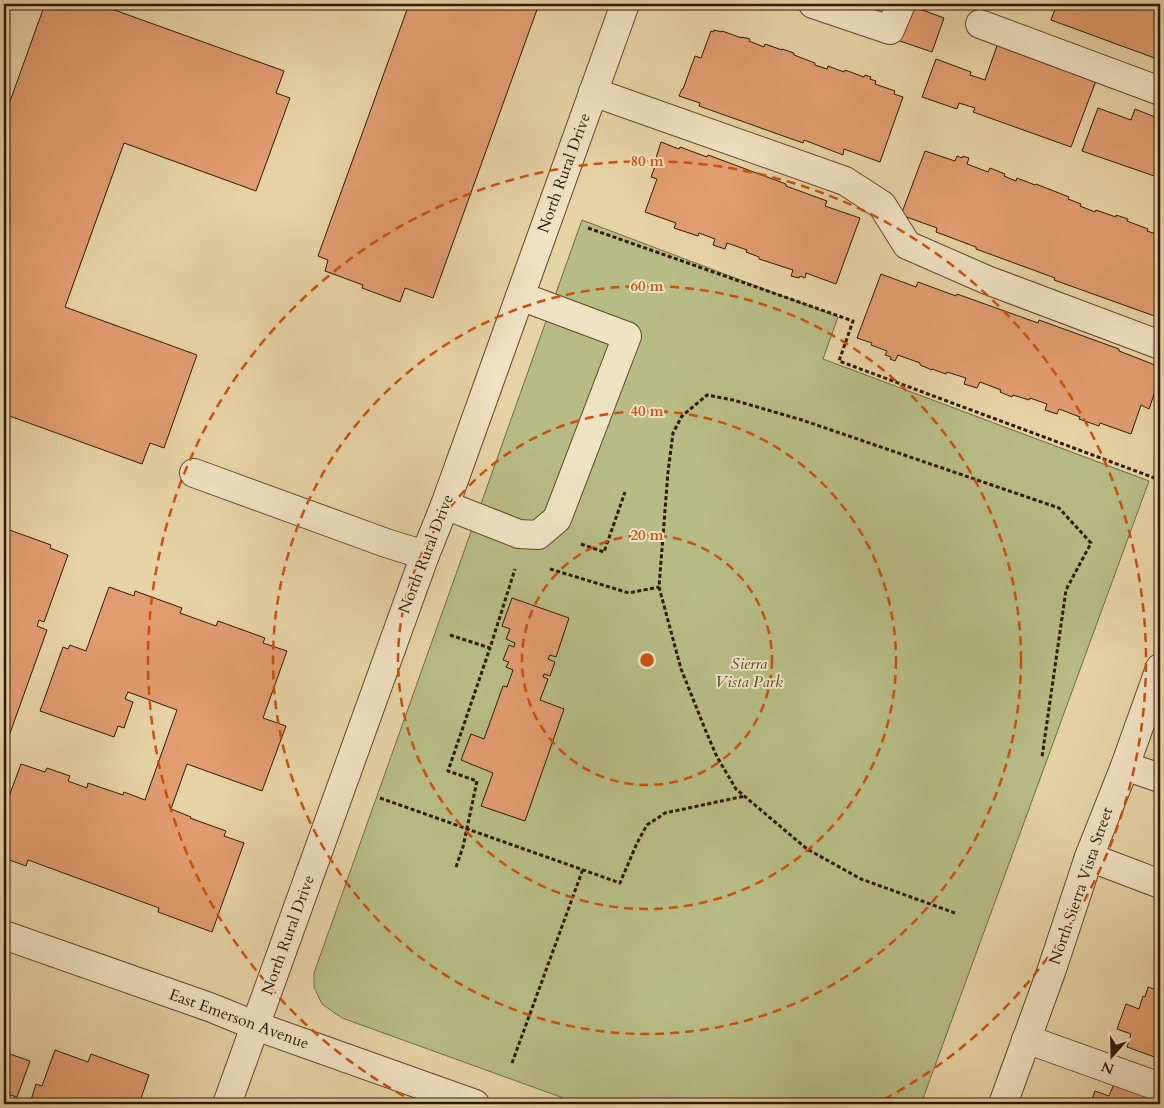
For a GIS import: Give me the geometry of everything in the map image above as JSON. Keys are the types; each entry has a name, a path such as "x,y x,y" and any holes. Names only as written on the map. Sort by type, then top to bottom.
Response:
{"street":[{"name":"North Rural Drive","path":"227,1104 625,4"},
{"path":"813,4 890,30 901,4"},
{"path":"980,24 1160,91"},
{"path":"593,92 845,180 882,205 907,245 987,280 1160,345"},
{"path":"445,505 519,534 538,535 557,519 627,336 520,296"},
{"path":"194,473 386,543 425,555"},
{"name":"North Sierra Vista Street","path":"1003,1104 1051,972 1089,857 1125,766 1160,668"},
{"path":"1125,766 1160,778"},
{"path":"1089,857 1160,884"},
{"name":"East Emerson Avenue","path":"4,935 212,1008 256,1026 475,1104"},
{"path":"1026,1039 1160,1087"}],"path":[{"path":"588,228 852,321 839,361 1160,480"},
{"path":"955,913 861,879 807,849 736,789 718,757 704,729 680,669 659,587 673,433 682,416 708,395 733,400 802,420 990,486 1059,508 1091,543 1066,590 1042,757"},
{"path":"579,544 604,552 625,492"},
{"path":"555,566 550,569 629,593 659,587"},
{"path":"456,867 468,828 477,781 448,771 490,648 514,570 523,569"},
{"path":"450,635 490,648"},
{"path":"380,798 620,882 647,825 665,814 745,796"},
{"path":"512,1063 583,869"}],"green space":[{"name":"Sierra Vista Park","path":"582,220 838,317 823,359 1149,481 921,1104 580,1104 342,1018 322,1004 314,987 314,973"}],"building":[{"path":"45,4 107,4 106,7 284,71 276,93 290,98 256,191 124,143 65,307 197,355 164,448 150,443 142,464 4,414 4,118"},
{"path":"409,4 539,4 433,298 405,288 400,302 362,288 363,285 325,271 328,260 318,256"},
{"path":"912,4 918,6 917,8 944,18 932,52 894,39"},
{"path":"1057,4 1160,4 1160,60 1051,20"},
{"path":"714,30 750,39 749,41 764,47 765,44 794,53 794,55 827,69 828,66 844,72 845,70 864,77 865,75 871,77 870,79 876,81 875,84 895,91 894,94 903,97 880,162 844,149 843,155 804,140 803,143 699,106 700,103 679,96 695,56 701,58 711,31 713,32"},
{"path":"998,43 1097,78 1071,147 973,112 975,108 959,103 957,109 922,97 936,59 971,72 970,75 985,80"},
{"path":"1160,101 1160,178 1082,151 1098,108 1131,120 1135,109 1155,117"},
{"path":"661,142 707,157 708,155 786,184 786,186 827,201 825,206 860,218 836,284 806,273 805,278 791,276 793,270 759,259 759,257 746,252 747,250 727,243 725,249 713,245 715,239 699,233 698,236 674,228 676,223 645,212 657,179 651,177 658,159 656,158"},
{"path":"925,151 955,161 957,156 969,158 967,164 988,172 990,168 1016,181 1017,178 1036,184 1069,197 1068,199 1081,204 1080,206 1095,212 1096,210 1128,219 1127,221 1148,229 1147,231 1160,234 1160,318 1054,280 1055,278 976,249 976,247 936,232 937,228 901,215"},
{"path":"881,274 916,287 918,282 956,296 957,294 1038,323 1039,320 1119,349 1119,351 1160,367 1160,377 1149,409 1141,405 1131,434 1100,423 1099,426 1059,409 1057,414 1045,410 1047,404 1030,398 1029,400 1013,395 1012,397 1000,392 1001,390 980,382 977,388 964,384 966,378 932,370 920,365 920,363 898,355 895,361 890,359 891,357 885,355 887,351 857,338"},
{"path":"4,528 51,545 50,548 68,555 44,622 39,620 37,626 47,630 5,747 4,746"},
{"path":"109,587 134,596 135,591 182,608 180,613 216,626 218,621 265,638 263,643 287,651 263,718 286,726 262,791 187,764 171,809 226,831 224,836 244,843 212,932 158,912 159,908 28,860 26,866 4,858 4,810 21,764 45,772 47,768 70,776 68,781 87,788 88,783 123,795 124,792 145,800 177,710 128,692 125,699 133,702 124,728 118,726 114,737 40,711 63,647 68,649 70,645 86,651"},
{"path":"512,598 569,618 556,657 550,655 548,659 555,662 550,676 544,674 543,677 548,679 540,700 564,709 525,821 481,806 493,773 461,760 471,734 484,739 503,686 507,687 513,670 506,667 509,662 503,660 509,645 514,647 515,643 506,639 510,629 502,626"},
{"path":"1160,951 1160,974 1155,973 1157,966 1155,965"},
{"path":"1148,987 1160,991 1160,1059 1127,1047 1131,1034 1117,1029 1126,1004 1139,1009"},
{"path":"55,1050 88,1062 91,1054 149,1075 139,1104 41,1104 31,1100 36,1084 42,1086"},
{"path":"4,1052 30,1061 17,1097 4,1093"},
{"path":"1114,1084 1160,1095 1160,1104 1090,1104 1095,1091 1109,1096"}]}
